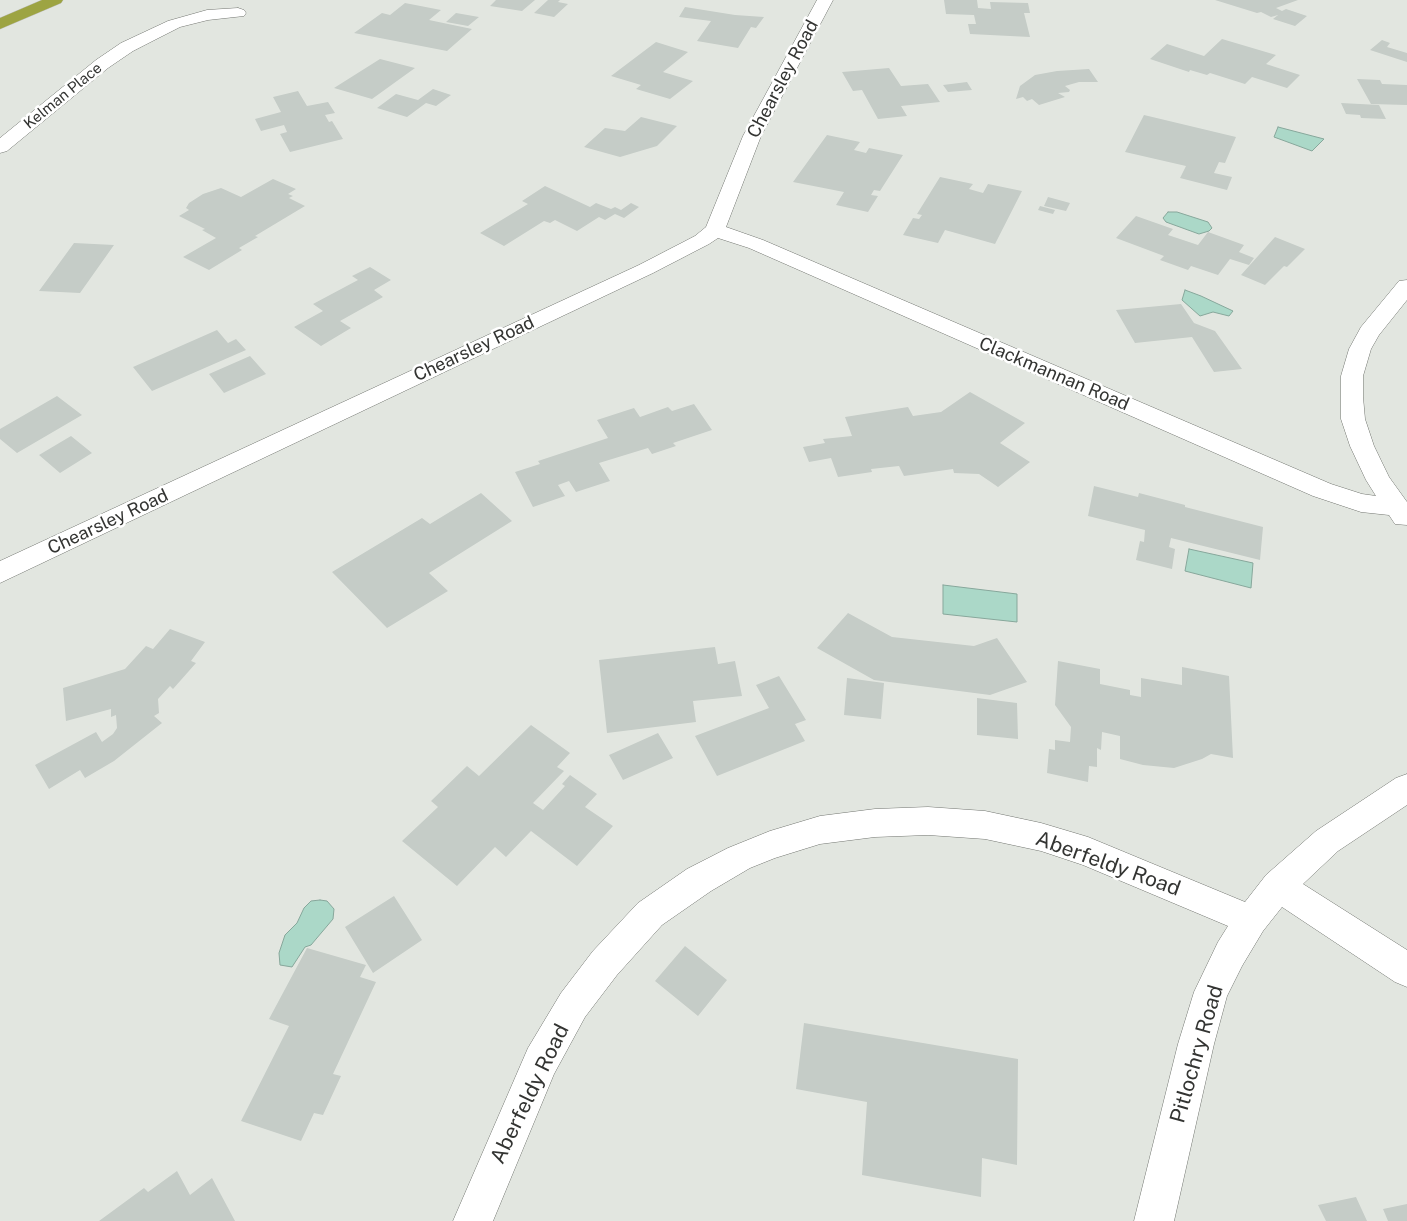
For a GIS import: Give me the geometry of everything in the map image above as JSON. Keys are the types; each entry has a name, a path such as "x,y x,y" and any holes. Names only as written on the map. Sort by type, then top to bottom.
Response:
{"highway":[{"path":"0,24 55,0"}],"street":[{"name":"Chearsley Road","path":"0,573 672,256 702,240 716,230 752,136 825,0"},
{"name":"Kelman Place","path":"0,147 102,64 127,48 174,24 207,15 238,13"},
{"name":"Clackmannan Road","path":"716,230 765,248 1322,490 1361,503 1401,513"},
{"path":"1401,513 1378,480 1362,446 1353,419 1351,397 1352,376 1360,349 1369,332 1407,286"},
{"name":"Pitlochry Road","path":"1154,1221 1196,1044 1211,992 1230,954 1251,920 1278,886 1327,841 1407,788"},
{"name":"Aberfeldy Road","path":"473,1221 541,1061 573,1005 605,963 650,914 699,880 754,852 820,830 875,823 928,821 985,825 1041,837 1088,852 1251,920"},
{"path":"1278,886 1407,970"}],"shaded area":[{"path":"1278,127 1324,139 1312,151 1274,137"},
{"path":"1168,212 1177,212 1208,222 1212,228 1199,234 1166,222 1163,218"},
{"path":"1185,290 1233,311 1229,316 1213,312 1200,316 1182,300"},
{"path":"1189,549 1253,563 1251,588 1185,571"},
{"path":"943,585 1017,594 1017,622 943,614"},
{"path":"311,901 327,901 334,909 333,919 311,945 305,947 292,967 280,965 279,953 285,935 297,923 304,908"}],"building":[{"path":"496,0 535,0 522,11 490,6"},
{"path":"548,0 560,0 558,2 568,4 554,17 534,13"},
{"path":"944,0 977,0 978,8 991,9 990,2 1028,3 1030,13 1024,13 1030,37 970,34 968,24 976,24 974,15 946,14"},
{"path":"1215,0 1298,0 1276,8 1282,11 1286,9 1307,16 1295,26 1273,19 1278,15 1271,17 1261,12 1257,13"},
{"path":"405,3 441,10 429,20 472,29 447,51 354,33 382,13 390,15"},
{"path":"685,7 735,15 764,17 756,28 751,27 738,48 697,41 711,21 679,17"},
{"path":"456,13 479,17 468,26 446,22"},
{"path":"1222,39 1276,55 1266,64 1300,75 1287,88 1252,77 1245,84 1210,73 1207,75 1190,70 1189,72 1150,59 1167,44 1204,56"},
{"path":"1382,40 1390,43 1387,47 1407,53 1407,62 1370,50"},
{"path":"656,42 688,52 663,72 693,81 670,99 636,89 641,85 611,76"},
{"path":"380,59 415,68 372,99 334,88"},
{"path":"889,68 901,86 928,84 940,102 901,106 907,116 878,119 862,90 853,91 842,72"},
{"path":"1089,69 1098,82 1079,82 1065,86 1070,90 1069,92 1058,93 1065,97 1039,105 1032,99 1027,101 1023,97 1016,99 1020,86 1035,75 1057,71"},
{"path":"1357,79 1380,80 1382,84 1407,85 1407,105 1371,104"},
{"path":"967,82 972,90 948,92 943,85"},
{"path":"433,89 451,95 436,106 426,103 407,117 377,108 396,94 418,100"},
{"path":"298,91 307,106 328,102 335,113 325,115 329,122 332,121 343,139 290,152 280,134 287,132 284,125 261,131 255,119 281,112 273,97"},
{"path":"1341,103 1379,105 1386,119 1361,118 1360,115 1346,114"},
{"path":"1144,115 1236,137 1225,163 1219,162 1214,173 1232,177 1227,190 1180,178 1186,166 1125,152"},
{"path":"641,117 677,126 657,146 620,157 584,147 605,128 625,131"},
{"path":"827,135 860,142 854,150 866,153 869,148 903,155 880,191 874,190 871,195 878,196 868,212 836,205 844,192 793,182"},
{"path":"940,177 973,184 969,189 983,193 988,184 1022,191 995,244 945,230 938,243 903,235 913,218 919,219 922,215 917,214"},
{"path":"273,179 296,189 288,194 293,196 289,198 305,206 255,236 258,237 239,248 242,250 209,270 183,257 216,238 202,230 205,229 179,216 189,210 186,208 189,203 203,194 221,188 241,197"},
{"path":"545,186 590,207 596,203 611,209 615,207 621,210 631,203 639,207 624,218 615,214 605,220 599,217 577,231 555,220 550,223 544,221 504,246 480,233 528,204 522,201"},
{"path":"1048,197 1070,203 1066,211 1044,206"},
{"path":"1040,206 1055,210 1053,214 1038,210"},
{"path":"1136,216 1173,229 1168,235 1198,245 1208,232 1244,245 1239,252 1254,258 1249,265 1230,259 1218,275 1191,266 1188,270 1160,260 1164,256 1116,238"},
{"path":"1275,237 1305,249 1265,285 1241,275"},
{"path":"74,243 114,245 80,293 39,291"},
{"path":"370,267 391,280 374,290 383,297 340,321 351,328 321,346 294,327 323,311 313,304 358,280 352,276"},
{"path":"1181,304 1194,323 1215,331 1242,369 1214,372 1192,337 1135,343 1116,310"},
{"path":"217,330 228,343 236,339 246,350 152,391 133,367"},
{"path":"250,356 266,374 224,393 209,374"},
{"path":"970,392 1025,423 1000,443 1030,462 998,487 979,474 954,473 953,469 904,476 899,466 871,469 872,472 838,477 831,458 809,462 803,447 825,443 823,439 852,436 845,417 908,407 913,416 941,412"},
{"path":"57,396 82,415 17,453 0,439 0,429"},
{"path":"694,404 712,430 673,443 676,446 652,454 648,448 599,463 610,481 576,492 569,481 558,485 565,496 533,507 515,472 540,464 538,461 608,438 597,420 634,408 640,417 668,407 672,411"},
{"path":"71,436 92,453 60,473 39,455"},
{"path":"1094,486 1138,497 1139,493 1263,527 1260,560 1171,538 1169,547 1175,549 1172,569 1136,560 1140,541 1144,542 1145,530 1088,516"},
{"path":"481,493 512,521 429,573 448,591 387,628 332,572 422,518 430,524"},
{"path":"848,613 892,637 974,646 997,638 1027,682 990,695 874,680 817,648"},
{"path":"170,629 205,642 191,661 196,663 173,689 170,686 158,699 159,713 154,716 162,723 114,761 85,778 80,770 49,789 35,765 96,732 102,742 113,734 117,728 116,715 111,717 111,709 66,721 63,688 125,669 146,646 153,649"},
{"path":"715,647 718,664 735,661 742,696 693,701 696,722 607,733 599,660"},
{"path":"1058,661 1100,669 1100,684 1130,690 1130,695 1141,697 1141,678 1182,685 1182,667 1229,676 1233,758 1211,754 1174,768 1143,765 1120,759 1120,736 1102,732 1101,750 1097,748 1097,767 1089,766 1088,782 1047,773 1049,749 1055,750 1055,740 1070,742 1071,727 1055,705"},
{"path":"779,676 806,720 795,724 805,741 717,776 695,736 769,708 756,685"},
{"path":"847,678 884,683 881,719 844,715"},
{"path":"977,698 1017,703 1018,739 977,735"},
{"path":"531,725 570,753 557,767 564,771 533,803 543,810 565,786 562,784 570,775 597,794 585,807 613,826 577,866 531,831 506,857 495,847 457,886 402,841 438,807 431,801 467,766 479,776"},
{"path":"658,733 673,758 623,780 609,755"},
{"path":"394,896 422,940 373,973 345,927"},
{"path":"685,946 727,980 698,1016 655,981"},
{"path":"307,948 366,965 360,977 376,982 333,1074 341,1076 323,1115 314,1113 301,1141 241,1121 289,1026 269,1019"},
{"path":"804,1023 1018,1059 1017,1165 982,1158 981,1197 862,1175 867,1102 796,1089"},
{"path":"177,1171 190,1195 212,1178 235,1221 99,1221 144,1188 148,1192"},
{"path":"1356,1197 1367,1221 1326,1221 1318,1205"},
{"path":"1407,1204 1407,1221 1388,1221 1383,1209"}]}
